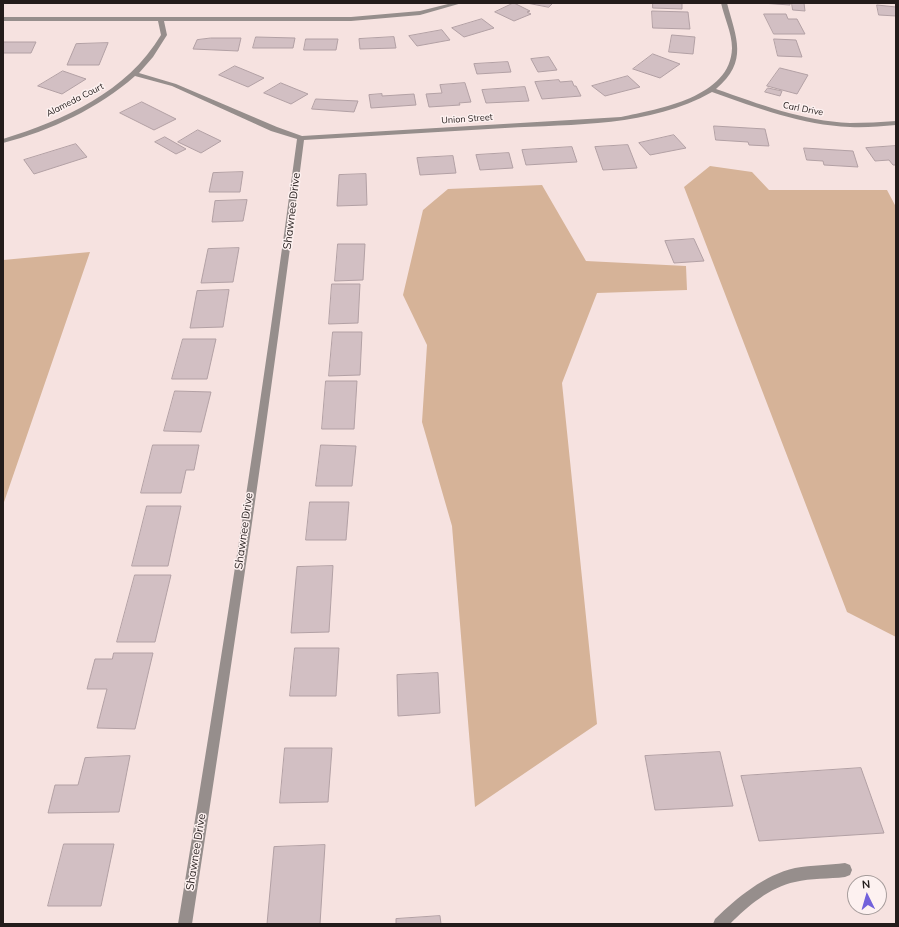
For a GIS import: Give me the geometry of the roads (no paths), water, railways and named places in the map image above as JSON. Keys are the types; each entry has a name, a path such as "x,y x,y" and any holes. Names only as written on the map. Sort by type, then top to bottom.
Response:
{"street":[{"path":"3,19 374,18 420,13 459,3"},
{"name":"Union Street","path":"134,74 174,85 274,129 301,138 327,138 621,119 656,112 689,101 719,83 728,72 733,60 735,48 724,3"},
{"name":"Alameda Court","path":"3,141 31,132 76,111 103,97 134,74 153,54 164,35 161,19"},
{"name":"Carl Drive","path":"711,89 758,107 807,120 850,125 896,123"},
{"name":"Shawnee Drive","path":"185,924 225,670 284,267 301,138"},
{"path":"720,924 731,913 774,882 795,875 845,870"}]}
